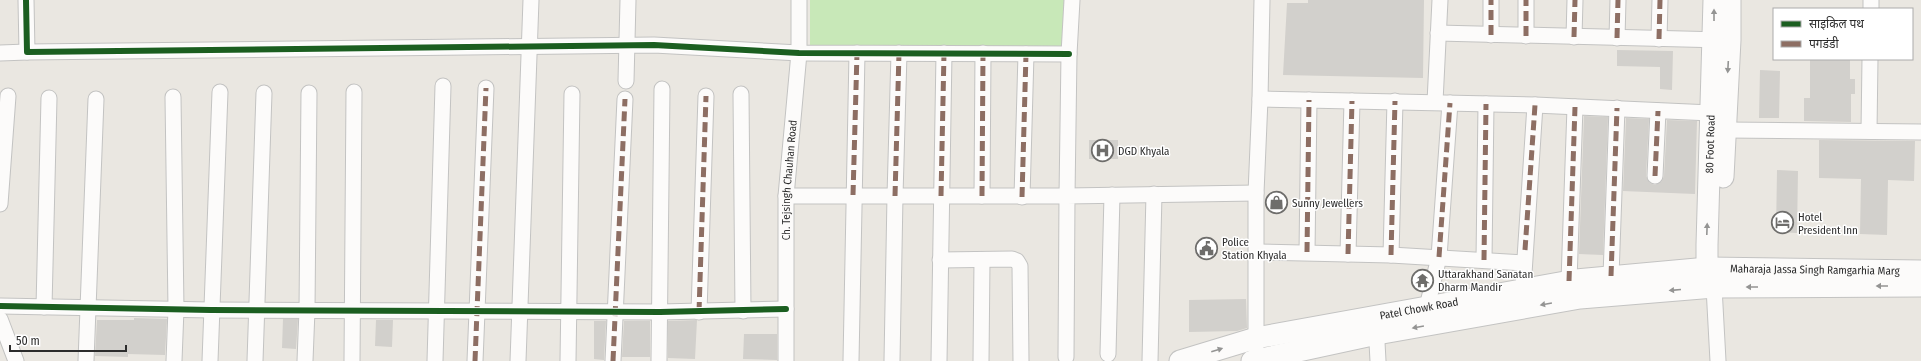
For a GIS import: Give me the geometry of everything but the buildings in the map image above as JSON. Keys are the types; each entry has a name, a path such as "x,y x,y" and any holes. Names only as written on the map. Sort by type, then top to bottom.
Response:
{"street":[{"path":"26,0 28,52"},
{"path":"518,361 531,0"},
{"path":"626,81 628,0"},
{"name":"Ch. Tejsingh Chauhan Road","path":"786,361 786,196 799,53 799,0"},
{"path":"1066,357 1069,54 1072,0"},
{"path":"1255,361 1257,252 1256,193 1262,0"},
{"path":"1435,102 1440,0"},
{"path":"1491,0 1491,35"},
{"path":"1526,0 1526,36"},
{"path":"1574,37 1575,0"},
{"path":"1617,38 1618,0"},
{"path":"1659,39 1660,0"},
{"name":"80 Foot Road","path":"1712,277 1721,246 1725,130 1722,40 1714,0"},
{"name":"80 Foot Road","path":"1712,277 1707,245 1711,113 1722,40 1730,0"},
{"path":"1438,33 1722,40"},
{"path":"0,53 530,48 654,45 799,53 1069,54"},
{"path":"850,361 857,53"},
{"path":"892,361 894,196 900,53"},
{"path":"939,361 944,53"},
{"path":"982,196 983,54"},
{"path":"1022,197 1026,54"},
{"path":"1869,131 1870,60"},
{"path":"435,361 443,86"},
{"path":"475,361 486,88"},
{"path":"659,361 662,89"},
{"path":"210,361 220,92"},
{"path":"352,361 354,92"},
{"path":"254,361 264,93"},
{"path":"305,361 307,310 309,93"},
{"path":"568,361 572,94"},
{"path":"741,94 743,312"},
{"path":"0,204 8,96"},
{"path":"699,312 706,96"},
{"path":"173,97 176,309 174,361"},
{"path":"44,307 49,98"},
{"path":"86,361 96,99"},
{"path":"613,361 625,99"},
{"path":"1260,99 1535,105 1711,113"},
{"path":"1307,252 1309,100"},
{"path":"1348,254 1352,101"},
{"path":"1391,255 1395,101"},
{"path":"1427,307 1439,257 1450,103"},
{"path":"1484,260 1486,104"},
{"path":"1523,289 1535,105"},
{"path":"1569,281 1575,107"},
{"path":"1611,276 1617,108"},
{"path":"1656,176 1658,111"},
{"path":"1725,130 1921,132"},
{"path":"786,196 853,195 1022,197 1256,193"},
{"path":"1150,361 1154,194"},
{"path":"1108,354 1112,195"},
{"path":"1257,252 1391,255 1524,263"},
{"path":"940,260 1012,259 1017,261 1020,266 1021,361"},
{"path":"981,361 982,260"},
{"name":"Maharaja Jassa Singh Ramgarhia Marg","path":"1712,277 1921,270"},
{"name":"Patel Chowk Road","path":"1255,361 1376,326 1427,307 1523,289 1611,276 1712,277"},
{"path":"1712,277 1718,361"},
{"name":"Patel Chowk Road","path":"1180,361 1256,338 1376,326 1580,298 1712,277"},
{"name":"Maharaja Jassa Singh Ramgarhia Marg","path":"1712,277 1921,286"},
{"path":"0,306 211,310 520,312 743,312 786,309"},
{"path":"0,319 9,352"},
{"path":"1376,326 1378,361"}],"green space":[{"path":"810,0 1066,0 1065,46 810,52"}],"marked path":[{"path":"1491,0 1491,35"},
{"path":"1526,0 1526,36"},
{"path":"1574,37 1575,0"},
{"path":"1617,38 1618,0"},
{"path":"1659,39 1660,0"},
{"path":"853,195 857,53"},
{"path":"895,196 899,53"},
{"path":"941,196 944,53"},
{"path":"982,196 983,53"},
{"path":"1022,197 1026,54"},
{"path":"475,361 486,88"},
{"path":"699,312 706,96"},
{"path":"613,361 625,99"},
{"path":"1307,252 1309,100"},
{"path":"1348,254 1352,101"},
{"path":"1391,255 1395,101"},
{"path":"1439,257 1450,103"},
{"path":"1484,260 1486,104"},
{"path":"1525,250 1535,105"},
{"path":"1569,281 1575,107"},
{"path":"1611,276 1617,108"},
{"path":"1655,176 1658,111"}],"cycle path":[{"path":"26,0 27,52 654,45 799,53 1069,54"},
{"path":"0,306 211,310 660,312 786,309"}],"place":[{"name":"DGD Khyala","path":"1102,151"},
{"name":"Sunny Jewellers","path":"1276,203"},
{"name":"Hotel President Inn","path":"1783,223"},
{"name":"Police Station Khyala","path":"1207,248"},
{"name":"Uttarakhand Sanatan Dharm Mandir","path":"1423,280"}]}
